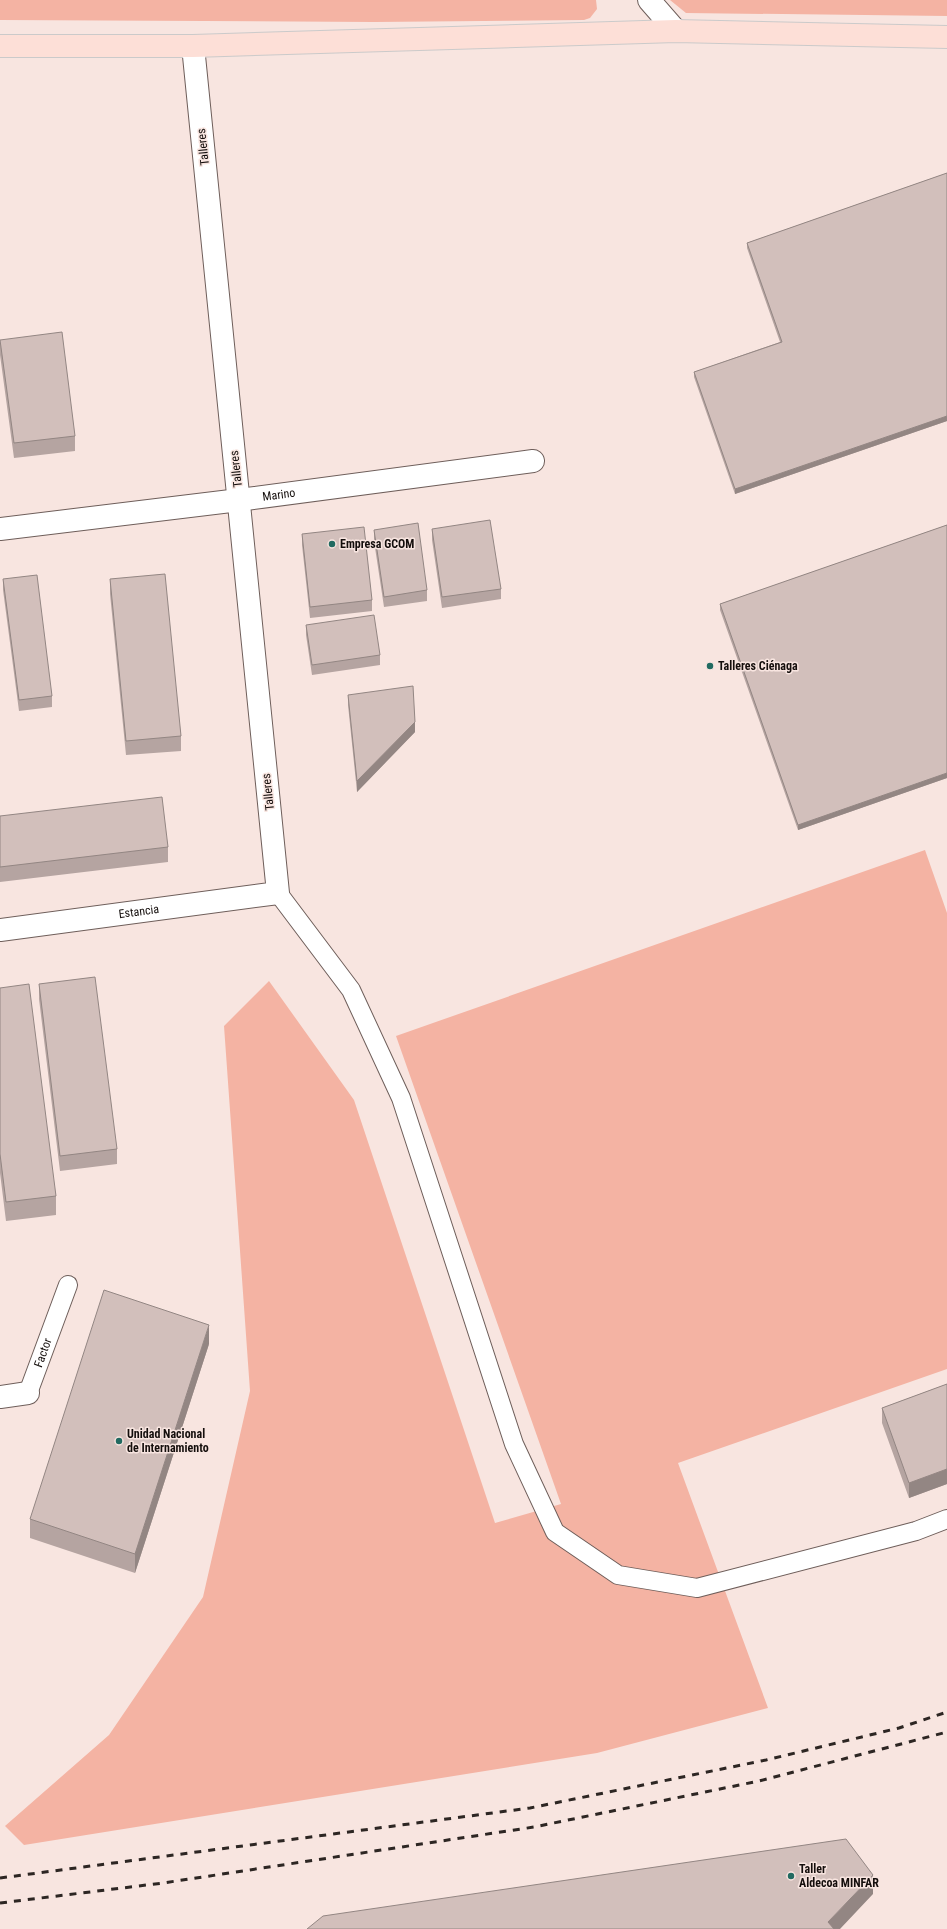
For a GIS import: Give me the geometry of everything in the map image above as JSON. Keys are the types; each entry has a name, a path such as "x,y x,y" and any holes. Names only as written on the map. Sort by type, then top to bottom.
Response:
{"main road":[{"path":"0,46 193,46 676,31 947,36"}],"street":[{"path":"649,0 676,31"},
{"name":"Talleres","path":"193,46 278,893"},
{"name":"Marino","path":"0,529 239,500 534,461"},
{"name":"Estancia","path":"0,930 278,893"},
{"name":"Factor","path":"0,1397 28,1393"}],"lane":[{"path":"278,893 351,990 402,1098 514,1444 555,1532 618,1575 698,1588 916,1531 947,1519"},
{"name":"Factor","path":"28,1393 68,1285"}],"shaded area":[{"path":"0,0 596,0 597,9 590,18 584,20 374,22 0,20"},
{"path":"670,0 947,0 947,16 686,13"},
{"path":"925,850 947,913 947,1369 678,1463 768,1708 597,1753 24,1845 5,1826 109,1735 203,1597 250,1391 224,1026 269,981 354,1100 495,1523 561,1504 396,1036"}],"building":[{"path":"947,173 947,416 735,489 694,372 782,342 747,243"},
{"path":"62,332 75,436 14,443 0,340"},
{"path":"490,520 501,589 442,597 432,529"},
{"path":"418,523 427,590 384,597 374,530"},
{"path":"947,525 947,773 798,825 720,604"},
{"path":"364,527 372,600 310,607 302,534"},
{"path":"165,574 181,736 126,741 110,579"},
{"path":"37,575 52,696 19,700 3,579"},
{"path":"374,615 380,655 312,665 306,625"},
{"path":"413,686 415,722 357,781 348,695"},
{"path":"162,797 168,847 0,867 0,816"},
{"path":"95,977 117,1149 60,1156 39,984"},
{"path":"29,984 56,1196 6,1202 0,1154 0,988"},
{"name":"Unidad Nacional de Internamiento","path":"104,1290 209,1325 135,1554 30,1519"},
{"path":"947,1384 947,1469 909,1483 882,1408"},
{"name":"Taller Aldecoa MINFAR","path":"846,1839 873,1875 828,1922 834,1929 307,1929 323,1916"}],"railway":[{"path":"0,1878 530,1808 766,1760 899,1728 947,1712"},
{"path":"0,1903 163,1883 534,1827 759,1781 947,1732"}],"place":[{"name":"Empresa GCOM","path":"332,544"},
{"name":"Talleres Ciénaga","path":"710,666"},
{"name":"Unidad Nacional de Internamiento","path":"119,1441"},
{"name":"Taller Aldecoa MINFAR","path":"791,1876"}]}
